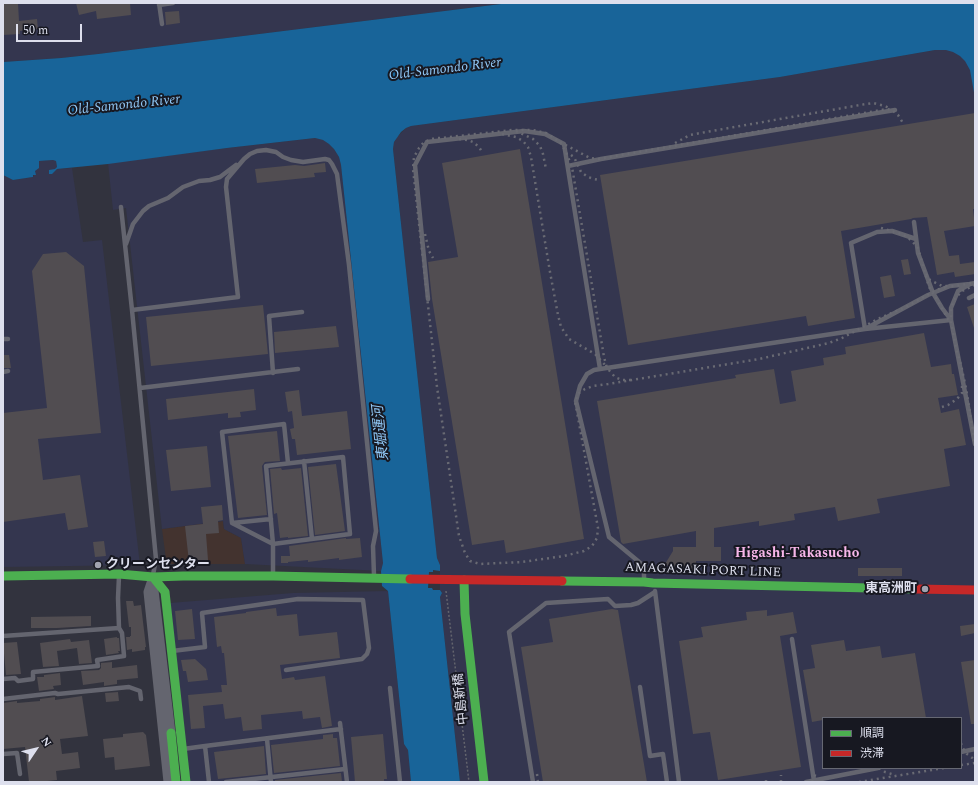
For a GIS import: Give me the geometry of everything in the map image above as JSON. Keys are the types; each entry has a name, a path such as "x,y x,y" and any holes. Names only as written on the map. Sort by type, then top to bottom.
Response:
{"main road":[{"path":"3,576 119,574 153,577 273,576 377,578"},
{"path":"153,577 165,592 186,782"},
{"name":"AMAGASAKI PORT LINE","path":"377,578 651,586 975,590"},
{"name":"中島新橋","path":"464,580 466,614 484,782"},
{"path":"171,733 176,782"}],"street":[{"path":"153,577 171,733"},
{"path":"153,577 148,592 168,782"}],"lane":[{"path":"162,24 159,4 173,3"},
{"path":"568,166 601,159 895,110"},
{"path":"428,299 415,165 427,142 524,131 545,134 564,144 600,369"},
{"path":"125,246 134,224 143,211 149,206 168,198 183,187 199,181 220,177 250,154 257,151 266,150 276,152 291,160 303,162 325,159 329,160 337,174 349,265 376,531 373,546 377,578"},
{"path":"132,310 238,297 226,183 227,179 244,159"},
{"path":"120,207 140,388 156,559 153,577"},
{"path":"914,222 918,253 933,293 951,320"},
{"path":"865,329 852,243 877,232 892,231 916,238"},
{"path":"865,329 933,293 950,286 972,283"},
{"path":"972,283 958,291 951,308 951,320 975,444"},
{"path":"969,298 975,296"},
{"path":"273,373 269,316 302,312"},
{"path":"679,782 651,586 644,566 609,537 576,400 580,386 587,374 594,370 600,369 865,329 951,320"},
{"path":"140,388 298,369"},
{"path":"232,523 222,432 284,424 288,463"},
{"path":"232,523 273,544 350,534 343,457 266,466 273,544 273,576"},
{"path":"304,462 312,539"},
{"path":"232,523 270,519"},
{"path":"3,679 15,678 18,681 33,679 33,672 98,666 97,660 124,656 122,633 119,628 119,574"},
{"path":"533,782 509,632 546,603 608,599 615,606 631,605 638,603 651,586"},
{"path":"172,651 205,646 202,613 298,599 363,600 369,648 367,654 362,659 286,670"},
{"path":"3,636 119,628"},
{"path":"792,639 814,781"},
{"path":"3,699 129,687 140,691 141,698"},
{"path":"640,687 650,756 663,754 667,782"},
{"path":"390,688 400,782"},
{"path":"340,723 347,782"},
{"path":"182,749 341,729"},
{"path":"266,739 271,780"},
{"path":"205,746 209,782"},
{"path":"962,752 975,749"},
{"path":"3,754 18,753 20,774"},
{"path":"226,782 271,780 345,769"},
{"path":"806,782 873,769"}],"path":[{"path":"444,579 469,782"}],"shaded area":[{"path":"3,3 509,3 98,54 3,62"},
{"path":"975,48 975,782 460,782 440,597 442,593 440,590 440,565 437,558 393,149 394,142 406,128 411,126 780,77 935,50"},
{"path":"315,138 323,140 334,149 339,157 341,165 383,563 381,571 245,564 241,538 224,529 223,521 162,529 126,208 113,210 108,163"},
{"path":"39,161 56,161 57,167 52,174 57,169 72,168 83,242 102,240 140,565 3,567 3,175 13,180 33,177"},
{"path":"223,521 224,529 241,538 245,564 171,564 166,559 162,529"},
{"path":"388,591 404,744 408,750 411,782 190,782 170,603 293,593"}],"water":[{"path":"509,3 975,3 975,98 970,70 965,61 953,52 946,50 935,50 780,77 411,126 401,132 394,142 393,149 437,558 440,565 440,571 433,570 433,572 429,572 428,588 440,590 442,593 440,597 460,782 411,782 408,750 404,744 388,591 382,586 381,571 383,563 339,157 329,144 323,140 315,138 57,169 52,174 49,174 49,170 57,167 56,161 39,161 39,168 35,171 36,175 33,175 33,177 13,180 3,175 3,62 98,54"}],"building":[{"path":"3,3 18,3 19,21 37,19 38,29 20,31 20,34 3,35"},
{"path":"76,3 130,3 131,15 97,19 96,11 79,15"},
{"path":"179,11 180,23 166,25 165,12"},
{"path":"975,113 975,209 973,209 975,226 944,231 949,256 959,255 960,264 975,262 975,274 955,277 954,272 937,275 927,217 913,218 841,231 855,318 808,326 806,316 628,345 600,175"},
{"path":"520,149 584,539 506,553 504,540 472,545 432,299 428,262 458,257 442,163"},
{"path":"325,163 326,172 314,173 315,177 257,183 255,169"},
{"path":"66,252 84,266 101,433 38,439 43,480 80,475 88,527 68,530 65,513 3,522 3,413 47,408 32,271 43,254"},
{"path":"908,259 911,274 904,275 901,260"},
{"path":"891,275 895,296 884,298 880,277"},
{"path":"975,304 975,328 974,328 967,307"},
{"path":"263,305 268,354 151,366 146,317"},
{"path":"336,326 339,347 275,353 274,332"},
{"path":"924,333 931,367 951,364 952,374 954,374 958,395 938,398 941,413 959,409 966,445 944,449 950,486 877,499 880,513 838,521 835,507 794,514 795,520 759,526 759,521 714,528 714,547 721,547 721,561 696,561 697,572 677,572 665,564 673,551 673,547 696,547 696,531 623,544 621,542 597,401 736,378 735,375 774,369 780,404 796,401 791,371 824,365 823,358 846,354 845,347"},
{"path":"3,355 9,355 11,368 3,368"},
{"path":"254,389 256,410 240,412 241,417 228,418 228,413 168,420 166,399"},
{"path":"299,390 302,416 347,411 351,449 297,455 295,439 292,439 290,429 294,428 292,411 288,412 285,392"},
{"path":"277,431 280,461 265,462 262,466 267,515 238,518 228,436"},
{"path":"207,446 211,487 171,491 166,450"},
{"path":"336,464 345,531 315,535 308,467"},
{"path":"281,468 282,470 301,468 308,536 280,538 277,513 274,514 270,469"},
{"path":"222,505 223,520 218,521 219,533 206,534 208,560 189,562 185,526 203,524 201,507"},
{"path":"346,538 360,538 362,557 339,560 339,558 308,562 308,560 281,563 281,556 290,556 289,546"},
{"path":"104,541 106,556 95,557 93,542"},
{"path":"858,568 902,568 902,576 858,576"},
{"path":"126,601 133,601 134,606 141,605 146,647 145,650 132,652 132,649 127,650 126,637 131,636 131,627 129,627"},
{"path":"276,608 277,616 297,614 299,636 337,632 340,658 280,665 282,679 294,677 295,680 325,676 332,726 322,728 320,717 303,719 302,711 261,715 262,729 243,731 241,717 225,719 223,704 203,706 205,728 191,729 188,695 222,692 221,685 227,685 224,653 222,653 221,646 217,647 214,617"},
{"path":"192,609 195,639 178,640 175,611"},
{"path":"612,609 618,610 647,782 543,782 521,647 553,642 549,619"},
{"path":"767,610 767,616 793,612 797,633 780,636 801,767 718,780 710,732 693,734 679,641 703,637 701,627 747,620 746,612"},
{"path":"91,616 91,626 31,628 31,617"},
{"path":"975,624 975,633 961,636 960,626"},
{"path":"119,638 119,653 106,655 104,639"},
{"path":"70,639 71,642 89,640 92,663 79,664 77,648 57,651 59,666 43,667 40,643"},
{"path":"844,640 846,651 880,646 882,658 915,653 926,717 822,717 822,720 812,722 803,670 815,668 811,645"},
{"path":"17,642 21,674 6,675 3,643"},
{"path":"195,659 206,669 208,680 188,682 186,671 183,671 181,660"},
{"path":"975,660 975,724 971,724 961,662"},
{"path":"112,662 112,668 137,665 138,678 117,680 117,684 104,686 104,682 83,685 81,671 99,670 101,668 101,663"},
{"path":"60,673 61,685 53,686 54,689 39,691 37,677"},
{"path":"118,692 119,701 106,702 105,693"},
{"path":"82,696 88,736 60,739 62,754 78,752 80,768 56,771 57,780 29,782 25,747 3,749 3,703 17,701 17,703 40,701 40,699 55,697 55,700"},
{"path":"143,732 146,735 150,766 115,770 114,757 105,758 103,739 123,737 123,734"},
{"path":"333,734 333,738 337,738 340,766 274,773 271,745 323,739 323,735"},
{"path":"383,734 387,779 384,779 384,782 355,782 351,737"},
{"path":"264,746 266,774 218,779 214,752"},
{"path":"341,773 342,782 275,782 275,780"}],"railway":[{"path":"675,143 690,135 860,105 873,103 889,108"},
{"path":"560,142 590,158 599,159 887,109 892,110 898,115 903,123"},
{"path":"631,380 622,380 615,377 607,368 572,167 560,142 546,133 533,130 512,130 435,138 424,142 414,157 413,169 437,387 459,536 465,553 470,561 480,564 522,562 564,556 584,551 592,546 597,538 598,528 575,401 579,393 585,389 593,386 608,384 759,359 829,343 908,306 936,290 949,286"},
{"path":"516,131 533,139 540,146 546,169"},
{"path":"502,134 516,137 523,141 528,147 561,327 569,339 595,354 606,366"},
{"path":"459,139 473,142 482,152"},
{"path":"571,155 574,157 581,172 588,177 599,180"},
{"path":"881,228 902,234 911,240 918,248 929,287 949,321"},
{"path":"425,234 429,251 433,258"},
{"path":"926,274 930,280 942,286 956,286 971,283"},
{"path":"975,285 962,291 954,300 951,309 951,322 966,388 975,445"},
{"path":"942,407 957,399 962,393 962,383"},
{"path":"962,747 967,754 975,760"},
{"path":"962,765 975,763"},
{"path":"880,769 895,775"},
{"path":"859,782 938,769"},
{"path":"812,782 815,775 814,771"},
{"path":"537,774 538,782"},
{"path":"781,775 781,782"}],"traffic: fast":[{"path":"3,576 119,574 153,577 273,576 410,579"},
{"path":"153,577 165,592 186,782"},
{"path":"464,580 465,614 484,782"},
{"path":"562,581 914,589"},
{"path":"171,733 176,782"}],"traffic: jam":[{"path":"410,579 562,581"},
{"path":"914,589 975,590"}],"place":[{"name":"クリーンセンター","path":"98,565"},
{"name":"東高洲町","path":"925,589"}],"district":[{"name":"Higashi-Takasucho","path":"797,554"}],"water label":[{"name":"Old-Samondo River","path":"445,70"},
{"name":"Old-Samondo River","path":"124,106"},
{"name":"東堀運河","path":"382,433"}]}
